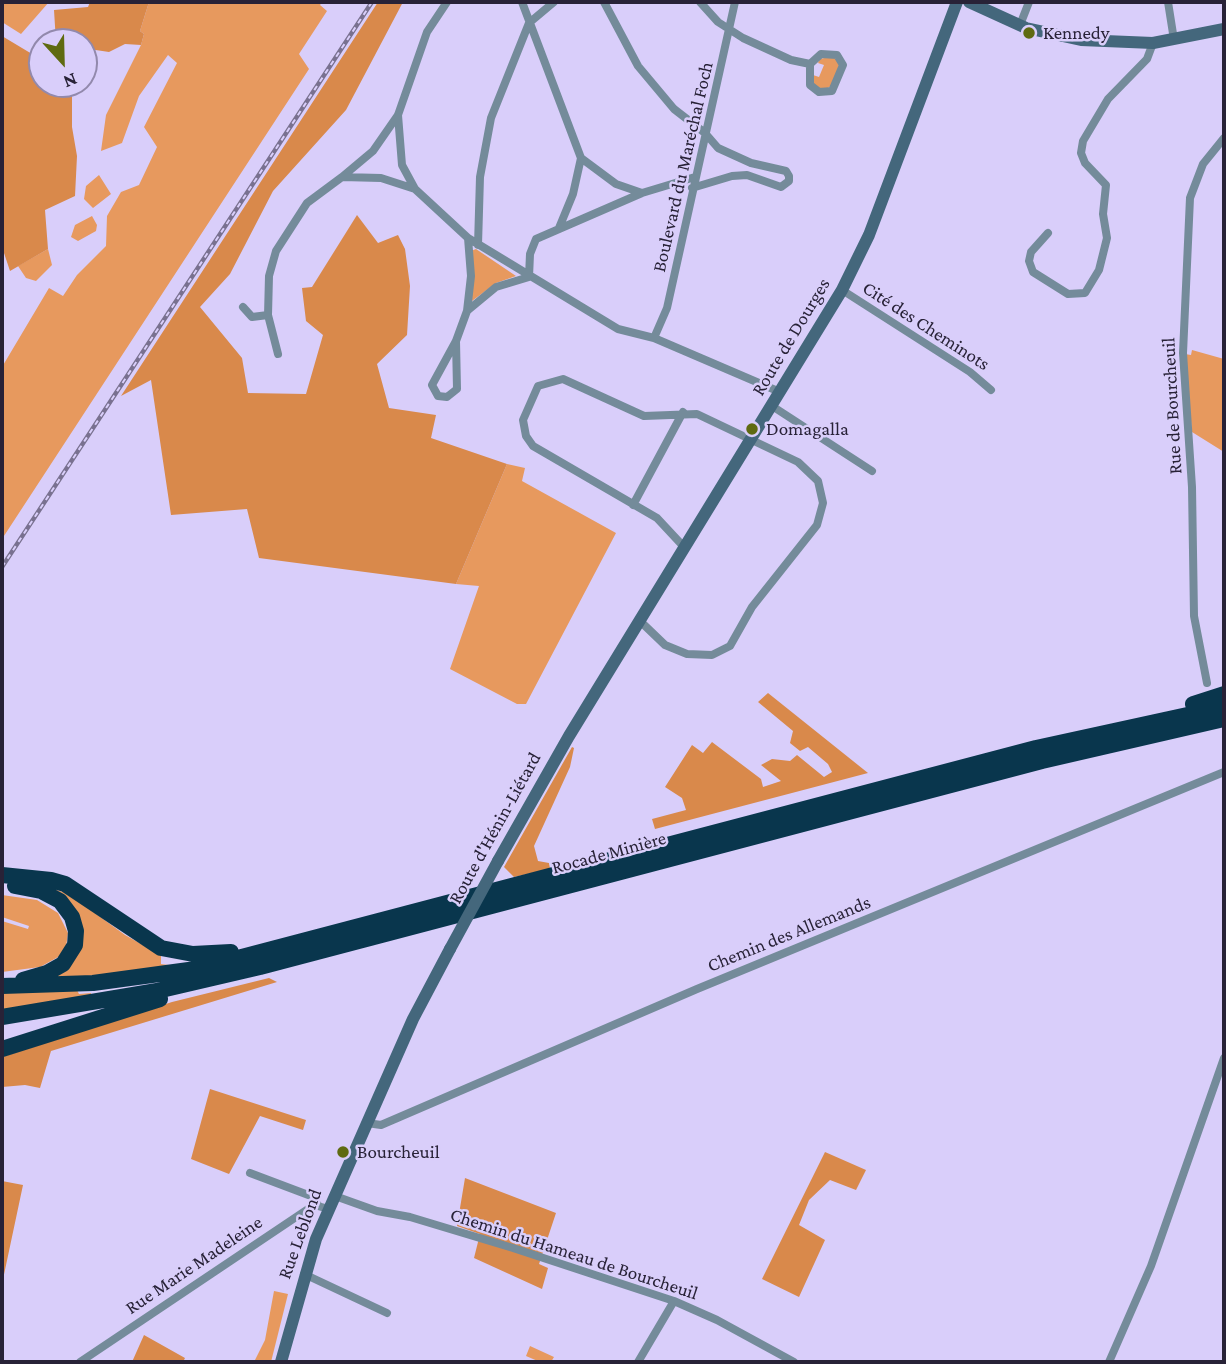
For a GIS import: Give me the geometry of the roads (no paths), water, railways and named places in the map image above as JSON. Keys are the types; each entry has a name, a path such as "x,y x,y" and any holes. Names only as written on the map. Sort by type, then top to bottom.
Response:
{"highway":[{"path":"1036,748 1224,694"},
{"name":"Rocade Minière","path":"2,985 93,983 160,975 309,940 1036,748 1224,706"},
{"name":"Rocade Minière","path":"2,1017 157,991 260,967 1042,761 1224,719"},
{"path":"1187,727 1204,728 1224,724"},
{"path":"2,876 51,880 65,884 139,936 174,951 213,954 291,939 309,940"},
{"path":"2,885 33,889 55,898 69,912 76,931 73,950 58,967 42,975 2,985"},
{"path":"2,1049 141,1005 225,982 260,967"}],"main road":[{"name":"Route de Dourges","path":"675,561 842,290 869,235 957,2"},
{"path":"969,2 1020,25 1080,40 1153,43 1224,29"},
{"name":"Route d'Hénin-Liétard","path":"367,1123 414,1019 498,861 675,561"},
{"name":"Rue Leblond","path":"281,1362 323,1207 335,1195 367,1123"}],"street":[{"path":"278,354 268,315 269,276 276,251 307,203 373,151 398,116 427,32 447,2"},
{"path":"522,2 581,158 616,184 642,193"},
{"path":"478,245 480,177 491,118 529,23 554,2"},
{"path":"604,2 638,66 674,109 705,133 718,148 734,157 786,171 789,181 781,187 758,178 732,176 692,188"},
{"path":"700,2 731,30 791,60 810,64"},
{"name":"Boulevard du Maréchal Foch","path":"654,338 667,307 692,188 731,30 735,2"},
{"path":"1020,25 1029,2"},
{"path":"1168,2 1174,40"},
{"path":"1048,233 1031,252 1029,261 1033,272 1068,294 1085,293 1099,270 1107,238 1103,214 1106,185 1085,163 1083,141 1108,99 1147,59 1153,43"},
{"path":"821,54 837,55 843,65 832,91 819,92 810,85 810,64 821,54"},
{"path":"398,116 402,166 415,189 468,238 618,329 654,338 780,392"},
{"name":"Rue de Bourcheuil","path":"1206,683 1194,616 1192,487 1183,354 1191,198 1203,164 1224,138"},
{"path":"559,228 573,194 581,158"},
{"path":"342,177 380,178 415,189"},
{"path":"529,277 530,254 536,239 642,193 695,177"},
{"path":"456,341 457,389 446,397 438,396 432,385 456,341 467,312 471,276 468,238"},
{"path":"467,312 496,287 529,277"},
{"name":"Cité des Cheminots","path":"842,290 970,372 992,390"},
{"path":"243,307 252,317 268,315"},
{"path":"639,621 658,640 677,651 701,656 721,652 730,646 752,607 817,525 823,503 818,481 798,462 697,414 683,412 644,416 563,379 538,386 527,404 523,419 526,436 533,446 657,518 684,547"},
{"path":"772,406 872,471"},
{"path":"634,505 683,412"},
{"name":"Chemin des Allemands","path":"367,1123 381,1125 697,989 1224,772"},
{"path":"1109,1362 1152,1266 1224,1058"},
{"path":"250,1173 311,1196 323,1207"},
{"name":"Chemin du Hameau de Bourcheuil","path":"335,1195 377,1211 410,1217 513,1248 674,1301 717,1320 794,1362"},
{"name":"Rue Marie Madeleine","path":"80,1362 234,1257 323,1207"},
{"path":"304,1274 387,1312"},
{"path":"638,1362 674,1301"}],"railway":[{"path":"2,567 372,2"}],"place":[{"name":"Kennedy","path":"1029,33"},
{"name":"Domagalla","path":"752,429"},
{"name":"Bourcheuil","path":"343,1152"}]}
